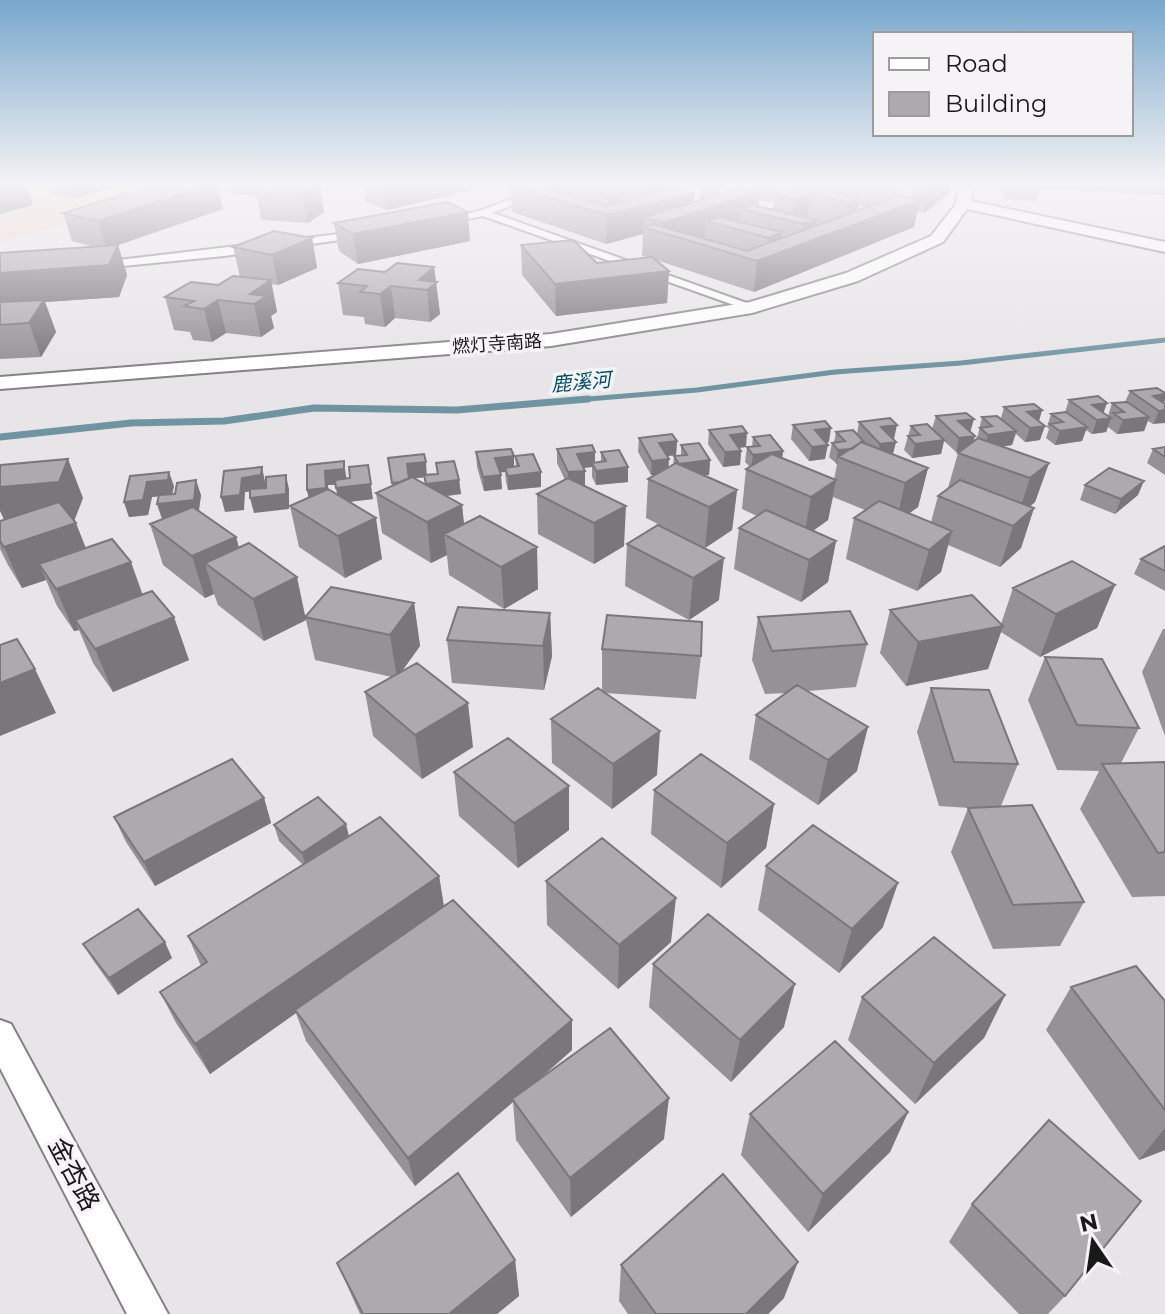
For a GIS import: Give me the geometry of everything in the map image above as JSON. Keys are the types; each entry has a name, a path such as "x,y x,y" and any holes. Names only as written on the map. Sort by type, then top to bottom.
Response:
{"street":[{"path":"84,266 281,245"},
{"path":"576,245 752,307"},
{"name":"燃灯寺南路","path":"0,383 551,340 752,307 852,277 923,245"},
{"name":"金杏路","path":"0,1035 148,1314"}],"building":[{"path":"118,245 109,265 0,273 0,253"},
{"path":"237,245 295,245 272,255 233,247"},
{"path":"521,245 579,245 597,263 652,257 669,271 555,284"},
{"path":"704,245 727,245 747,251 763,245 799,245 757,261"},
{"path":"397,263 434,267 419,280 437,282 427,290 391,286 380,294 360,292 367,286 338,283 358,269 385,272"},
{"path":"233,276 271,280 250,294 267,296 254,304 218,300 204,309 184,306 194,301 165,297 191,282 218,285"},
{"path":"44,300 29,323 0,325 0,302"},
{"path":"1157,388 1165,394 1153,396 1165,404 1165,410 1159,411 1130,391"},
{"path":"1098,396 1107,403 1092,405 1111,418 1097,420 1069,400"},
{"path":"1127,402 1149,417 1123,420 1113,413 1124,412 1112,403"},
{"path":"1034,404 1042,410 1027,412 1045,426 1030,428 1004,407"},
{"path":"1066,412 1087,427 1060,431 1050,424 1063,422 1051,414"},
{"path":"966,413 974,419 958,421 975,436 959,438 936,416"},
{"path":"997,416 1016,431 988,435 980,428 992,426 982,417"},
{"path":"890,418 897,425 881,427 896,442 880,444 859,422"},
{"path":"825,421 831,428 815,430 828,445 812,447 793,425"},
{"path":"927,424 944,440 915,444 908,436 920,435 911,426"},
{"path":"742,426 747,433 730,435 741,451 725,452 709,430"},
{"path":"853,430 866,444 861,442 852,449 838,450 832,443 845,441 836,432"},
{"path":"672,434 677,441 659,443 669,459 652,461 639,438"},
{"path":"770,435 783,451 753,455 747,447 760,446 753,437"},
{"path":"978,438 1049,463 1030,478 958,453"},
{"path":"861,442 928,468 905,483 838,457"},
{"path":"699,443 710,460 679,464 674,456 687,455 681,445"},
{"path":"592,445 595,452 577,454 585,471 568,472 557,449"},
{"path":"1165,447 1165,457 1153,449"},
{"path":"511,449 514,456 495,458 501,475 483,477 476,452"},
{"path":"619,450 628,467 596,471 592,463 606,461 601,452"},
{"path":"424,454 426,462 407,464 409,478 392,483 388,458"},
{"path":"533,454 541,472 508,476 505,468 519,466 515,456"},
{"path":"772,454 836,480 811,497 746,469"},
{"path":"68,459 59,482 0,487 1,465"},
{"path":"344,461 344,469 325,471 326,488 307,490 307,465"},
{"path":"454,461 459,480 426,484 424,475 438,474 436,463"},
{"path":"676,463 737,490 709,507 648,479"},
{"path":"368,465 371,484 336,488 335,480 350,478 349,467"},
{"path":"262,467 261,475 242,478 240,495 221,497 224,471"},
{"path":"1109,468 1144,481 1121,499 1085,485"},
{"path":"169,472 168,480 147,482 143,500 124,502 130,476"},
{"path":"286,475 286,494 250,498 250,489 266,488 266,477"},
{"path":"412,477 462,505 427,522 376,493"},
{"path":"568,478 626,506 594,523 537,494"},
{"path":"196,480 194,500 157,504 159,495 175,494 177,483"},
{"path":"960,480 1034,508 1013,526 938,496"},
{"path":"328,489 376,518 338,536 290,506"},
{"path":"879,501 952,531 929,550 854,518"},
{"path":"59,502 76,523 4,547 0,541 0,521"},
{"path":"193,507 236,537 192,556 150,524"},
{"path":"766,510 836,541 809,560 739,528"},
{"path":"480,516 537,547 501,567 444,534"},
{"path":"658,525 724,558 693,578 627,544"},
{"path":"112,539 131,562 56,589 39,564"},
{"path":"249,543 297,577 253,599 205,563"},
{"path":"1165,546 1165,571 1141,559"},
{"path":"1072,561 1115,585 1056,614 1013,588"},
{"path":"331,587 414,603 390,635 305,617"},
{"path":"152,591 174,617 95,649 75,620"},
{"path":"972,595 1003,626 918,642 890,610"},
{"path":"458,607 550,613 543,646 447,640"},
{"path":"850,611 867,644 772,651 758,617"},
{"path":"607,615 702,622 701,656 602,649"},
{"path":"17,639 35,669 0,683 0,645"},
{"path":"1045,657 1102,659 1139,728 1077,725"},
{"path":"417,663 468,703 415,735 365,692"},
{"path":"797,685 868,727 828,760 756,715"},
{"path":"598,688 660,731 613,764 551,719"},
{"path":"931,688 989,690 1018,764 954,762"},
{"path":"508,738 569,786 514,823 454,772"},
{"path":"701,754 774,804 727,843 654,790"},
{"path":"232,759 264,798 144,862 114,817"},
{"path":"1164,762 1165,852 1158,853 1102,764"},
{"path":"318,797 346,824 302,853 274,825"},
{"path":"1032,805 1084,902 1013,905 968,808"},
{"path":"380,817 439,876 195,1044 160,992 207,962 188,936"},
{"path":"813,825 898,883 852,929 766,866"},
{"path":"602,838 676,898 619,945 546,881"},
{"path":"453,900 572,1020 408,1158 295,1010"},
{"path":"138,909 165,942 109,978 83,944"},
{"path":"708,914 795,984 740,1040 653,964"},
{"path":"934,937 1005,995 934,1063 862,997"},
{"path":"1136,966 1165,1001 1165,1110 1071,987"},
{"path":"610,1028 669,1098 570,1178 512,1099"},
{"path":"835,1041 908,1112 823,1194 750,1114"},
{"path":"1049,1120 1141,1201 1065,1296 972,1204"},
{"path":"458,1173 515,1260 449,1314 363,1314 337,1263"},
{"path":"723,1174 798,1262 746,1314 656,1314 621,1265"}],"waterway":[{"name":"鹿溪河","path":"576,400 1165,340"},
{"name":"鹿溪河","path":"576,400 588,399"},
{"name":"鹿溪河","path":"0,437 131,423 224,421 314,408 457,410 576,400"},
{"name":"鹿溪河","path":"564,401 576,400"}]}
